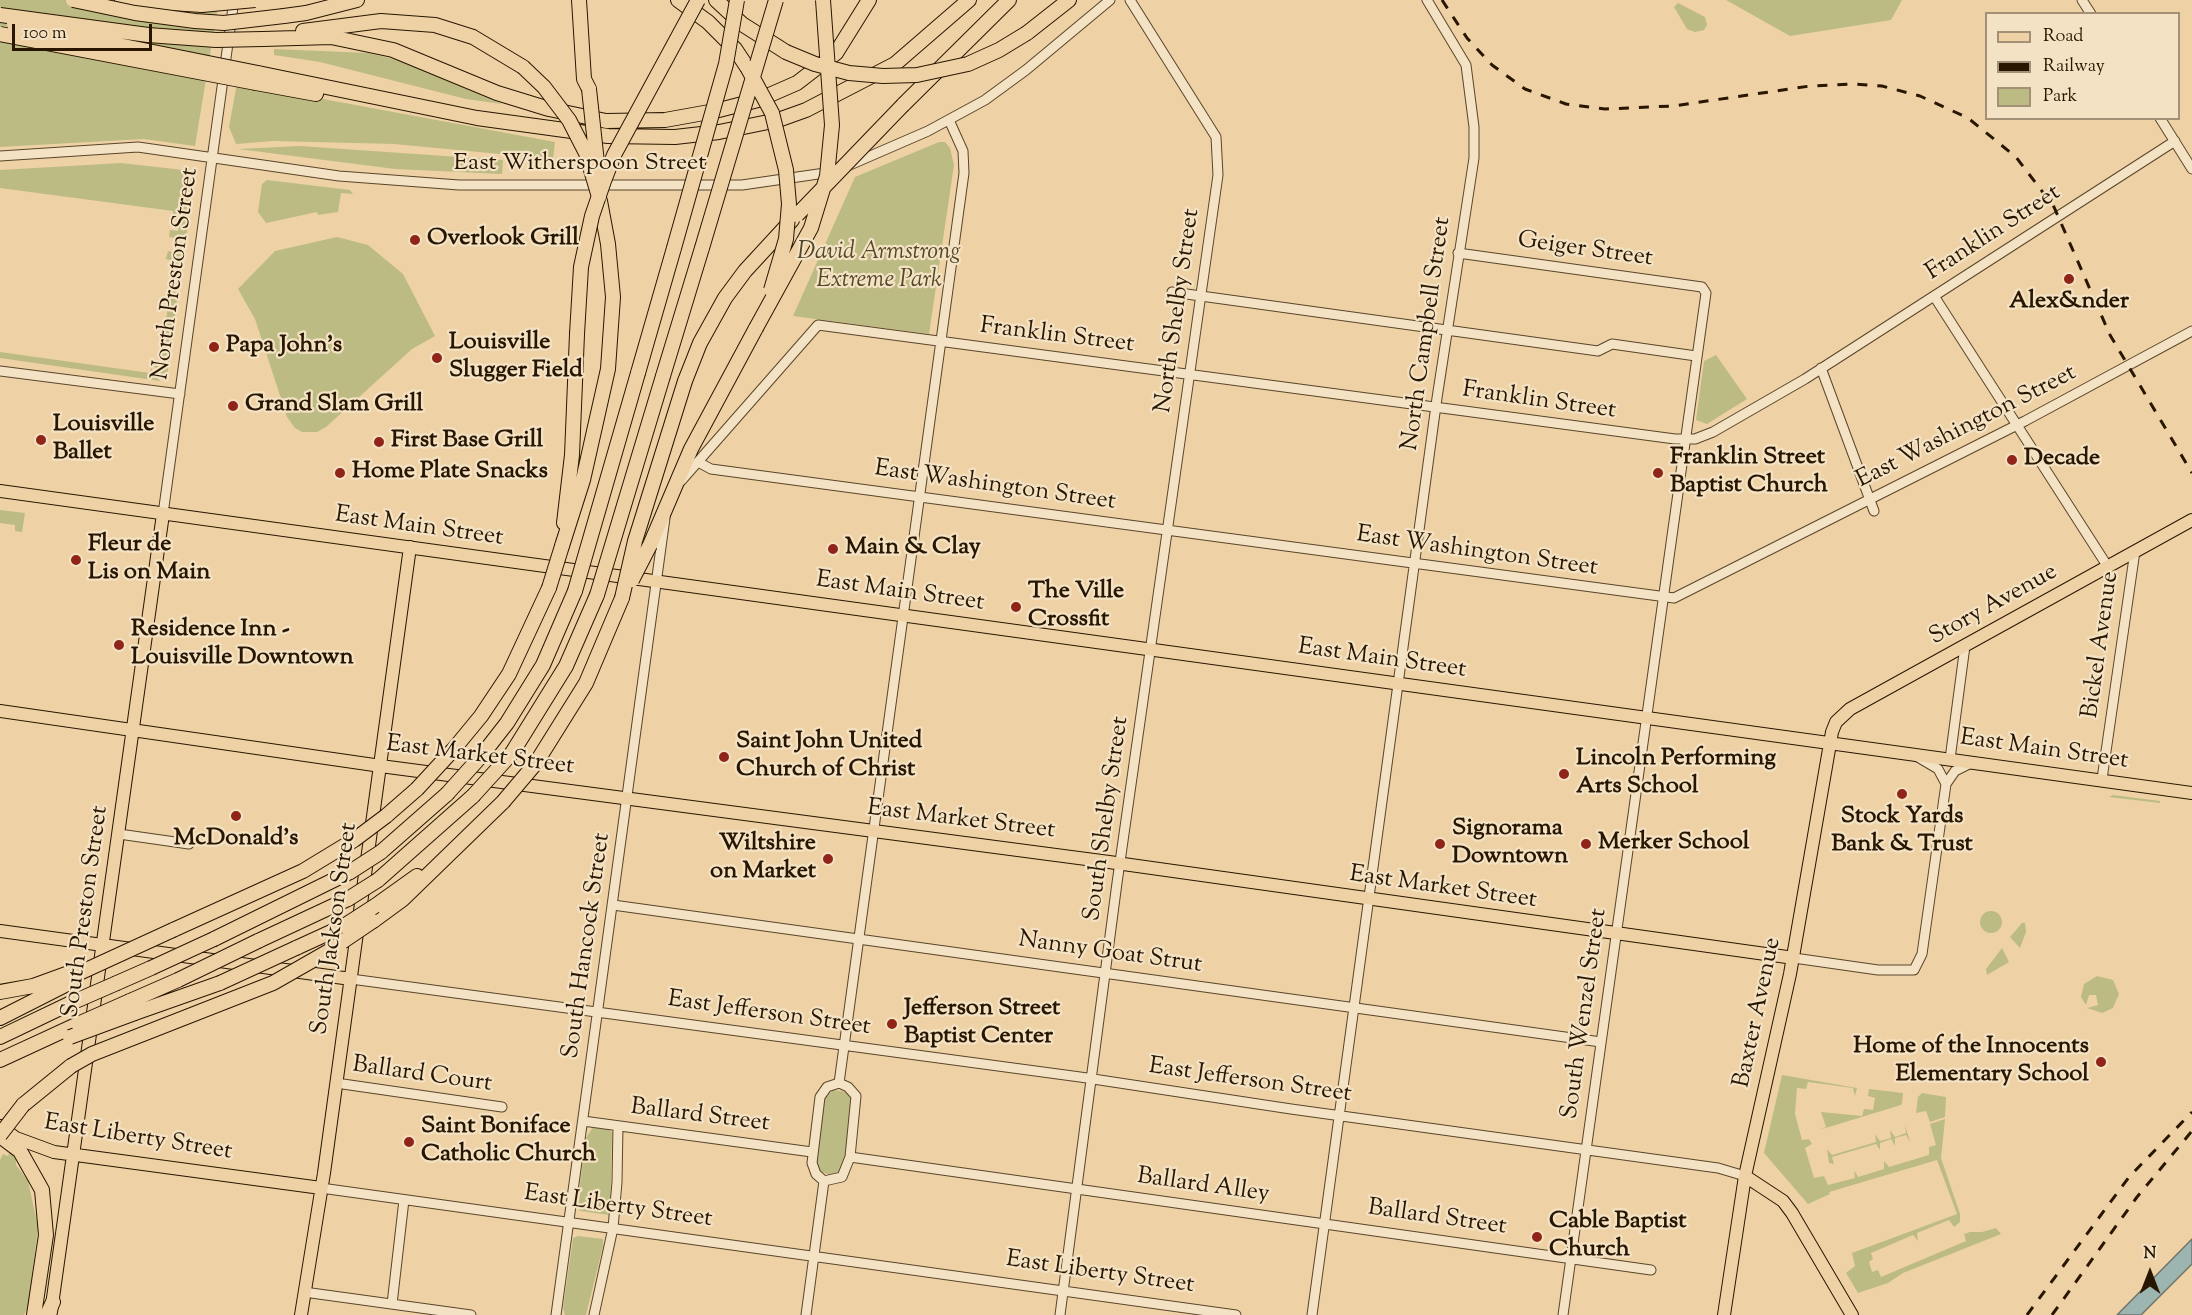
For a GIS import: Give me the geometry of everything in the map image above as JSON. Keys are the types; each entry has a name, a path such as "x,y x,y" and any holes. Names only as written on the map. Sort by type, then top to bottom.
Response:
{"highway":[{"path":"74,0 135,14 224,23 306,13 357,0"},
{"path":"122,0 202,5 255,0"},
{"path":"306,13 347,0"},
{"path":"579,0 598,160 600,201"},
{"path":"584,0 587,82"},
{"path":"678,0 708,22 735,49 758,84 778,133 786,170 788,195 782,256 756,328"},
{"path":"562,546 572,455 579,286 585,241 614,155 698,0"},
{"path":"716,0 742,24 786,52 815,64 849,73 883,76 916,75 968,64 999,50 1027,33 1069,0"},
{"path":"0,1036 214,939 350,872 381,852 447,794 507,723 543,665 575,591 726,64 737,0"},
{"path":"26,1048 70,1037 132,1007 178,980 348,899 378,880 473,796 512,753 566,666 597,595 776,0"},
{"path":"34,1315 46,1235 42,1190 20,1151 0,1135 23,1105 71,1066 92,1054 273,983 329,951 403,899 503,802 536,763 586,683 622,598 650,545 691,449 811,228 827,176 832,125 824,0"},
{"path":"0,15 148,35 216,40 331,37 393,50 497,93 549,109 606,121 664,120 715,111 758,100 796,83 836,53 869,0"},
{"path":"0,34 257,78 379,96 393,102 477,118 608,136 675,137 719,132 778,120 806,110 896,64 969,0"},
{"path":"958,48 1000,0"},
{"path":"622,598 635,541 685,381 700,343 725,298 745,271 797,215 958,48 1009,0"},
{"path":"1027,33 1060,0"},
{"path":"0,21 257,78"},
{"path":"0,992 33,986 66,974 75,975 303,871 354,840 417,789 481,716 509,674 549,588 583,480 608,369 613,297 608,244 600,201 586,153 569,120 544,87 506,54 473,37 435,25 405,21 351,24 263,39"},
{"path":"0,1060 78,1024 220,983 344,926 452,850"},
{"path":"0,1018 71,982 75,975"}],"main road":[{"name":"East Main Street","path":"0,491 2192,793"},
{"name":"South Preston Street","path":"50,1311 104,945 163,514"},
{"name":"Story Avenue","path":"1830,742 1836,722 1850,709 2192,520"},
{"name":"South Jackson Street","path":"301,1315 351,979 410,548"},
{"name":"East Market Street","path":"0,711 380,765 1120,863 1368,900 1794,958"},
{"name":"Baxter Avenue","path":"1724,1315 1745,1176 1794,958 1830,742"},
{"name":"East Jefferson Street","path":"0,931 351,979"},
{"name":"East Liberty Street","path":"0,1126 24,1141 54,1152 321,1188"},
{"path":"1745,1176 1778,1197 1792,1214 1852,1315"}],"street":[{"name":"North Preston Street","path":"163,514 234,0"},
{"name":"East Witherspoon Street","path":"0,156 123,146 339,176 459,185 742,185 836,171 949,120 1006,86 1110,0"},
{"name":"North Shelby Street","path":"1130,0 1216,137 1218,175 1151,650"},
{"name":"North Campbell Street","path":"1312,1315 1436,407 1474,158 1470,81 1463,58 1427,0"},
{"path":"839,1083 964,173 963,151 949,120"},
{"path":"2161,120 2192,169"},
{"name":"Franklin Street","path":"818,325 1695,439 1713,432 1821,368 2175,141"},
{"name":"Geiger Street","path":"1458,253 1705,289"},
{"name":"South Wenzel Street","path":"1563,1315 1705,289"},
{"path":"1172,292 1598,351 1612,344 1696,356"},
{"path":"1934,296 2108,567"},
{"name":"South Hancock Street","path":"556,1315 669,502 685,476 786,358 818,325"},
{"name":"East Washington Street","path":"698,462 711,469 1674,598 2017,426 2192,332"},
{"path":"1821,368 1874,511"},
{"path":"0,370 180,394"},
{"name":"Bickel Avenue","path":"2103,779 2135,551"},
{"path":"1950,759 1965,646"},
{"name":"South Shelby Street","path":"1060,1315 1120,863 1151,650"},
{"path":"1913,754 1938,769 1946,784 1955,771 1972,763"},
{"name":"East Market Street","path":"1794,958 1903,972 1912,972 1916,968 1922,954 1946,784"},
{"path":"119,834 189,844"},
{"name":"Nanny Goat Strut","path":"613,905 1601,1042"},
{"name":"East Jefferson Street","path":"351,979 1092,1079 1339,1116 1718,1168 1745,1176"},
{"name":"Ballard Court","path":"336,1083 502,1107"},
{"path":"839,1083 848,1087 856,1096 850,1156 842,1177 824,1181 813,1170 812,1152 820,1097 827,1087 839,1083"},
{"name":"Ballard Street","path":"583,1121 812,1152"},
{"path":"594,1315 613,1228 618,1126"},
{"path":"850,1156 1077,1189"},
{"path":"806,1315 824,1181"},
{"name":"East Liberty Street","path":"321,1188 1236,1315"},
{"name":"Ballard Alley","path":"1077,1189 1324,1223"},
{"path":"392,1304 404,1200"},
{"name":"Ballard Street","path":"1324,1223 1651,1270"},
{"path":"304,1292 471,1315"}],"green space":[{"path":"0,0 219,0 195,146 144,139 0,147"},
{"path":"1726,0 1902,0 1891,20 1790,36"},
{"path":"1678,3 1705,17 1707,25 1704,30 1695,32 1687,29 1674,7"},
{"path":"274,49 368,53 398,60 502,104 466,99 320,62 274,55"},
{"path":"237,83 555,142 553,159 394,144 273,141 236,144 229,127"},
{"name":"David Armstrong Extreme Park","path":"939,142 945,142 950,148 954,165 929,334 793,316 855,177"},
{"path":"300,146 503,160 502,174 395,169 238,149"},
{"path":"121,163 192,171 194,179 186,239 169,237 170,230 178,231 180,220 172,219 173,211 0,188 0,170"},
{"path":"267,180 350,190 353,194 341,193 338,212 318,215 317,212 266,223 258,212 262,184"},
{"path":"337,237 368,245 403,274 435,336 412,349 326,427 317,432 302,432 295,428 287,417 255,319 238,289 275,251"},
{"path":"168,251 183,255 167,376 164,380 154,366 160,366 174,261 166,259"},
{"path":"0,352 150,373 151,368 160,381 0,358"},
{"path":"1716,355 1747,399 1707,424 1696,420 1704,361"},
{"path":"0,510 25,513 22,532 15,531 15,525 0,523"},
{"path":"2113,795 2160,801 2160,803 2109,797"},
{"path":"1991,911 1999,914 2002,922 1999,930 1991,933 1983,930 1980,922 1983,914"},
{"path":"2022,923 2025,923 2026,932 2020,948 2010,937"},
{"path":"2002,948 2009,962 1987,975 1986,969"},
{"path":"2097,976 2113,980 2119,994 2113,1008 2102,1013 2087,1008 2098,1005 2096,995 2089,995 2086,1005 2081,997 2084,984"},
{"path":"1782,1075 1857,1088 1855,1096 1853,1088 1808,1082 1806,1089 1797,1088 1795,1114 1802,1140 1809,1139 1812,1144 1805,1148 1814,1178 1824,1176 1828,1185 1855,1178 1854,1170 1858,1177 1884,1169 1884,1161 1889,1167 1929,1155 1929,1147 1936,1145 1930,1124 1945,1119 1941,1158 1960,1214 1960,1222 1954,1227 1949,1220 1917,1233 1918,1241 1913,1235 1871,1253 1873,1259 1869,1262 1872,1272 1878,1270 1881,1277 1966,1241 1964,1234 1970,1232 1982,1232 1996,1228 2001,1234 1903,1273 1888,1283 1858,1293 1846,1273 1855,1266 1852,1253 1957,1214 1937,1160 1829,1192 1830,1194 1808,1204 1764,1153"},
{"path":"1869,1089 1903,1093 1902,1103 1819,1130 1826,1127 1821,1112 1862,1116 1864,1109 1873,1110 1875,1098 1868,1096"},
{"path":"833,1090 847,1092 853,1103 844,1166 839,1173 829,1175 818,1170 816,1161 824,1099"},
{"path":"1922,1093 1946,1097 1945,1117 1930,1122 1926,1111 1916,1113 1918,1097"},
{"path":"1905,1125 1910,1142 1906,1135 1895,1138 1895,1146 1891,1139 1880,1143 1880,1150 1876,1144 1832,1157 1834,1164 1829,1163 1827,1149 1832,1155 1876,1142 1875,1134 1880,1141 1891,1138 1890,1130 1895,1137 1906,1133"},
{"path":"593,1127 609,1129 612,1133 610,1215 580,1211 577,1206 586,1138"},
{"path":"11,1149 16,1155 16,1165 28,1181 38,1227 28,1307 24,1315 0,1315 0,1160 3,1154 8,1156"},
{"path":"578,1236 603,1239 603,1246 586,1315 565,1315 563,1308 573,1238"}],"water":[{"path":"2192,1239 2192,1264 2141,1315 2117,1315"}],"railway":[{"path":"1442,0 1467,38 1492,65 1525,89 1566,104 1605,109 1673,106 1810,86 1855,84 1882,86 1920,96 1968,118 2016,157 2054,207 2110,335 2192,473"},
{"path":"2027,1315 2129,1177 2192,1112"},
{"path":"2052,1315 2137,1197 2192,1131"}],"place":[{"name":"Overlook Grill","path":"415,240"},
{"name":"Alex&nder","path":"2069,279"},
{"name":"Papa John's","path":"214,347"},
{"name":"Louisville Slugger Field","path":"437,358"},
{"name":"Grand Slam Grill","path":"233,406"},
{"name":"Louisville Ballet","path":"41,440"},
{"name":"First Base Grill","path":"379,442"},
{"name":"Decade","path":"2012,460"},
{"name":"Home Plate Snacks","path":"340,473"},
{"name":"Franklin Street Baptist Church","path":"1658,473"},
{"name":"Main & Clay","path":"833,549"},
{"name":"Fleur de Lis on Main","path":"76,560"},
{"name":"The Ville Crossfit","path":"1016,607"},
{"name":"Residence Inn - Louisville Downtown","path":"119,645"},
{"name":"Saint John United Church of Christ","path":"724,757"},
{"name":"Lincoln Performing Arts School","path":"1564,774"},
{"name":"Stock Yards Bank & Trust","path":"1902,794"},
{"name":"McDonald's","path":"236,816"},
{"name":"Signorama Downtown","path":"1440,844"},
{"name":"Merker School","path":"1586,844"},
{"name":"Wiltshire on Market","path":"828,859"},
{"name":"Jefferson Street Baptist Center","path":"892,1024"},
{"name":"Home of the Innocents Elementary School","path":"2101,1062"},
{"name":"Saint Boniface Catholic Church","path":"409,1142"},
{"name":"Cable Baptist Church","path":"1537,1237"}]}
